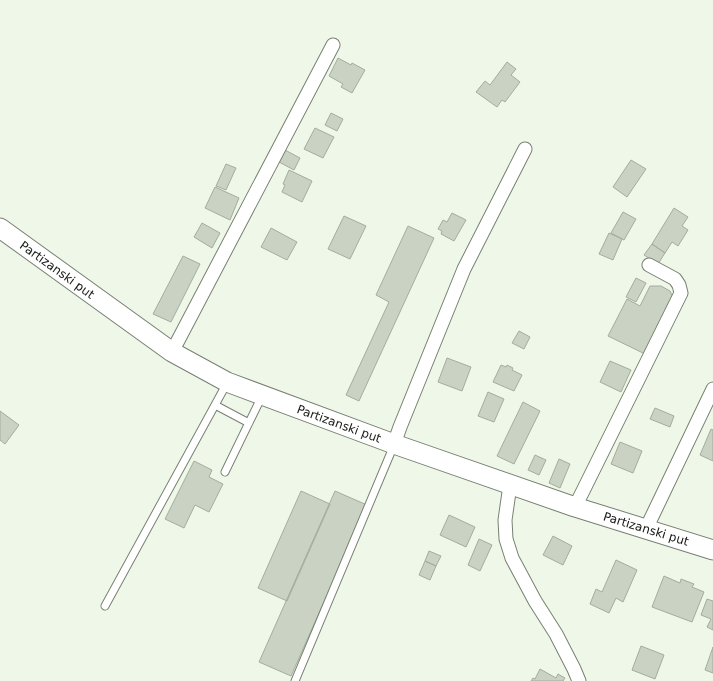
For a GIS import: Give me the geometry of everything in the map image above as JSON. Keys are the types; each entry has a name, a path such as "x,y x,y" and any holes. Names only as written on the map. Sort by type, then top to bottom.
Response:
{"main road":[{"name":"Partizanski put","path":"0,228 172,352 227,382 510,485 574,507 713,550"}],"street":[{"path":"172,352 333,45"},
{"path":"394,444 464,269 525,149"},
{"path":"574,507 680,293 679,285 675,279 649,265"},
{"path":"646,530 713,389"},
{"path":"510,485 505,520 506,539 512,558 535,601 556,634 576,675 568,681"}],"lane":[{"path":"105,606 227,382"},
{"path":"225,472 262,396"},
{"path":"215,405 249,423"},
{"path":"295,681 394,444"}],"building":[{"path":"338,58 365,70 352,93 341,87 343,84 329,76"},
{"path":"507,62 516,69 511,75 520,82 505,102 502,100 497,107 476,92 485,81 490,85"},
{"path":"331,113 343,119 337,131 325,125"},
{"path":"315,128 334,137 323,158 304,149"},
{"path":"285,150 300,158 294,170 279,162"},
{"path":"631,160 646,169 627,197 613,187"},
{"path":"226,164 236,168 226,190 216,186"},
{"path":"289,170 312,181 302,202 282,192 285,185 283,184"},
{"path":"215,187 239,198 230,220 205,208"},
{"path":"674,208 688,217 682,226 688,230 678,246 672,242 665,253 652,244"},
{"path":"623,212 636,219 624,240 611,233"},
{"path":"452,213 466,220 454,241 441,234 442,231 438,229 443,220 447,222"},
{"path":"344,216 366,226 350,259 328,249"},
{"path":"202,223 220,233 212,248 194,237"},
{"path":"408,226 434,238 359,401 346,395 389,302 376,295"},
{"path":"271,228 297,242 287,260 261,247"},
{"path":"609,233 622,239 613,260 599,254"},
{"path":"652,244 665,253 658,264 644,255"},
{"path":"183,256 200,264 171,322 153,314"},
{"path":"636,278 646,283 636,302 626,297"},
{"path":"650,286 661,286 670,291 673,297 645,354 608,336 627,299 640,306"},
{"path":"519,331 530,337 524,349 512,343"},
{"path":"447,358 471,367 462,391 438,382"},
{"path":"610,361 631,370 621,392 600,382"},
{"path":"501,365 506,367 507,365 513,368 512,370 522,375 514,391 493,382"},
{"path":"488,392 504,399 494,422 478,416"},
{"path":"523,402 540,411 514,464 497,456"},
{"path":"655,408 674,416 670,427 650,419"},
{"path":"0,411 19,425 5,444 0,440"},
{"path":"711,429 713,430 713,461 700,455"},
{"path":"620,442 642,451 633,473 611,464"},
{"path":"535,455 546,460 539,475 528,470"},
{"path":"559,459 570,464 560,488 549,483"},
{"path":"194,461 212,470 209,477 223,484 209,512 195,505 184,528 165,519"},
{"path":"301,491 330,504 287,601 258,588"},
{"path":"335,491 367,505 291,676 259,662"},
{"path":"449,515 475,527 466,547 440,535"},
{"path":"553,536 572,546 563,565 543,555"},
{"path":"479,539 492,545 480,571 468,565"},
{"path":"429,551 441,556 436,566 425,561"},
{"path":"616,560 637,570 623,602 616,598 609,613 590,604 596,589 602,592"},
{"path":"425,561 436,566 430,580 419,575"},
{"path":"664,576 680,583 681,579 694,584 692,587 704,592 692,622 652,607"},
{"path":"707,599 713,601 713,630 707,627 711,619 701,615"},
{"path":"641,646 664,655 655,679 632,670"},
{"path":"713,647 713,673 705,670"},
{"path":"540,669 556,678 558,674 565,678 563,681 531,681 533,678 535,679"}]}
